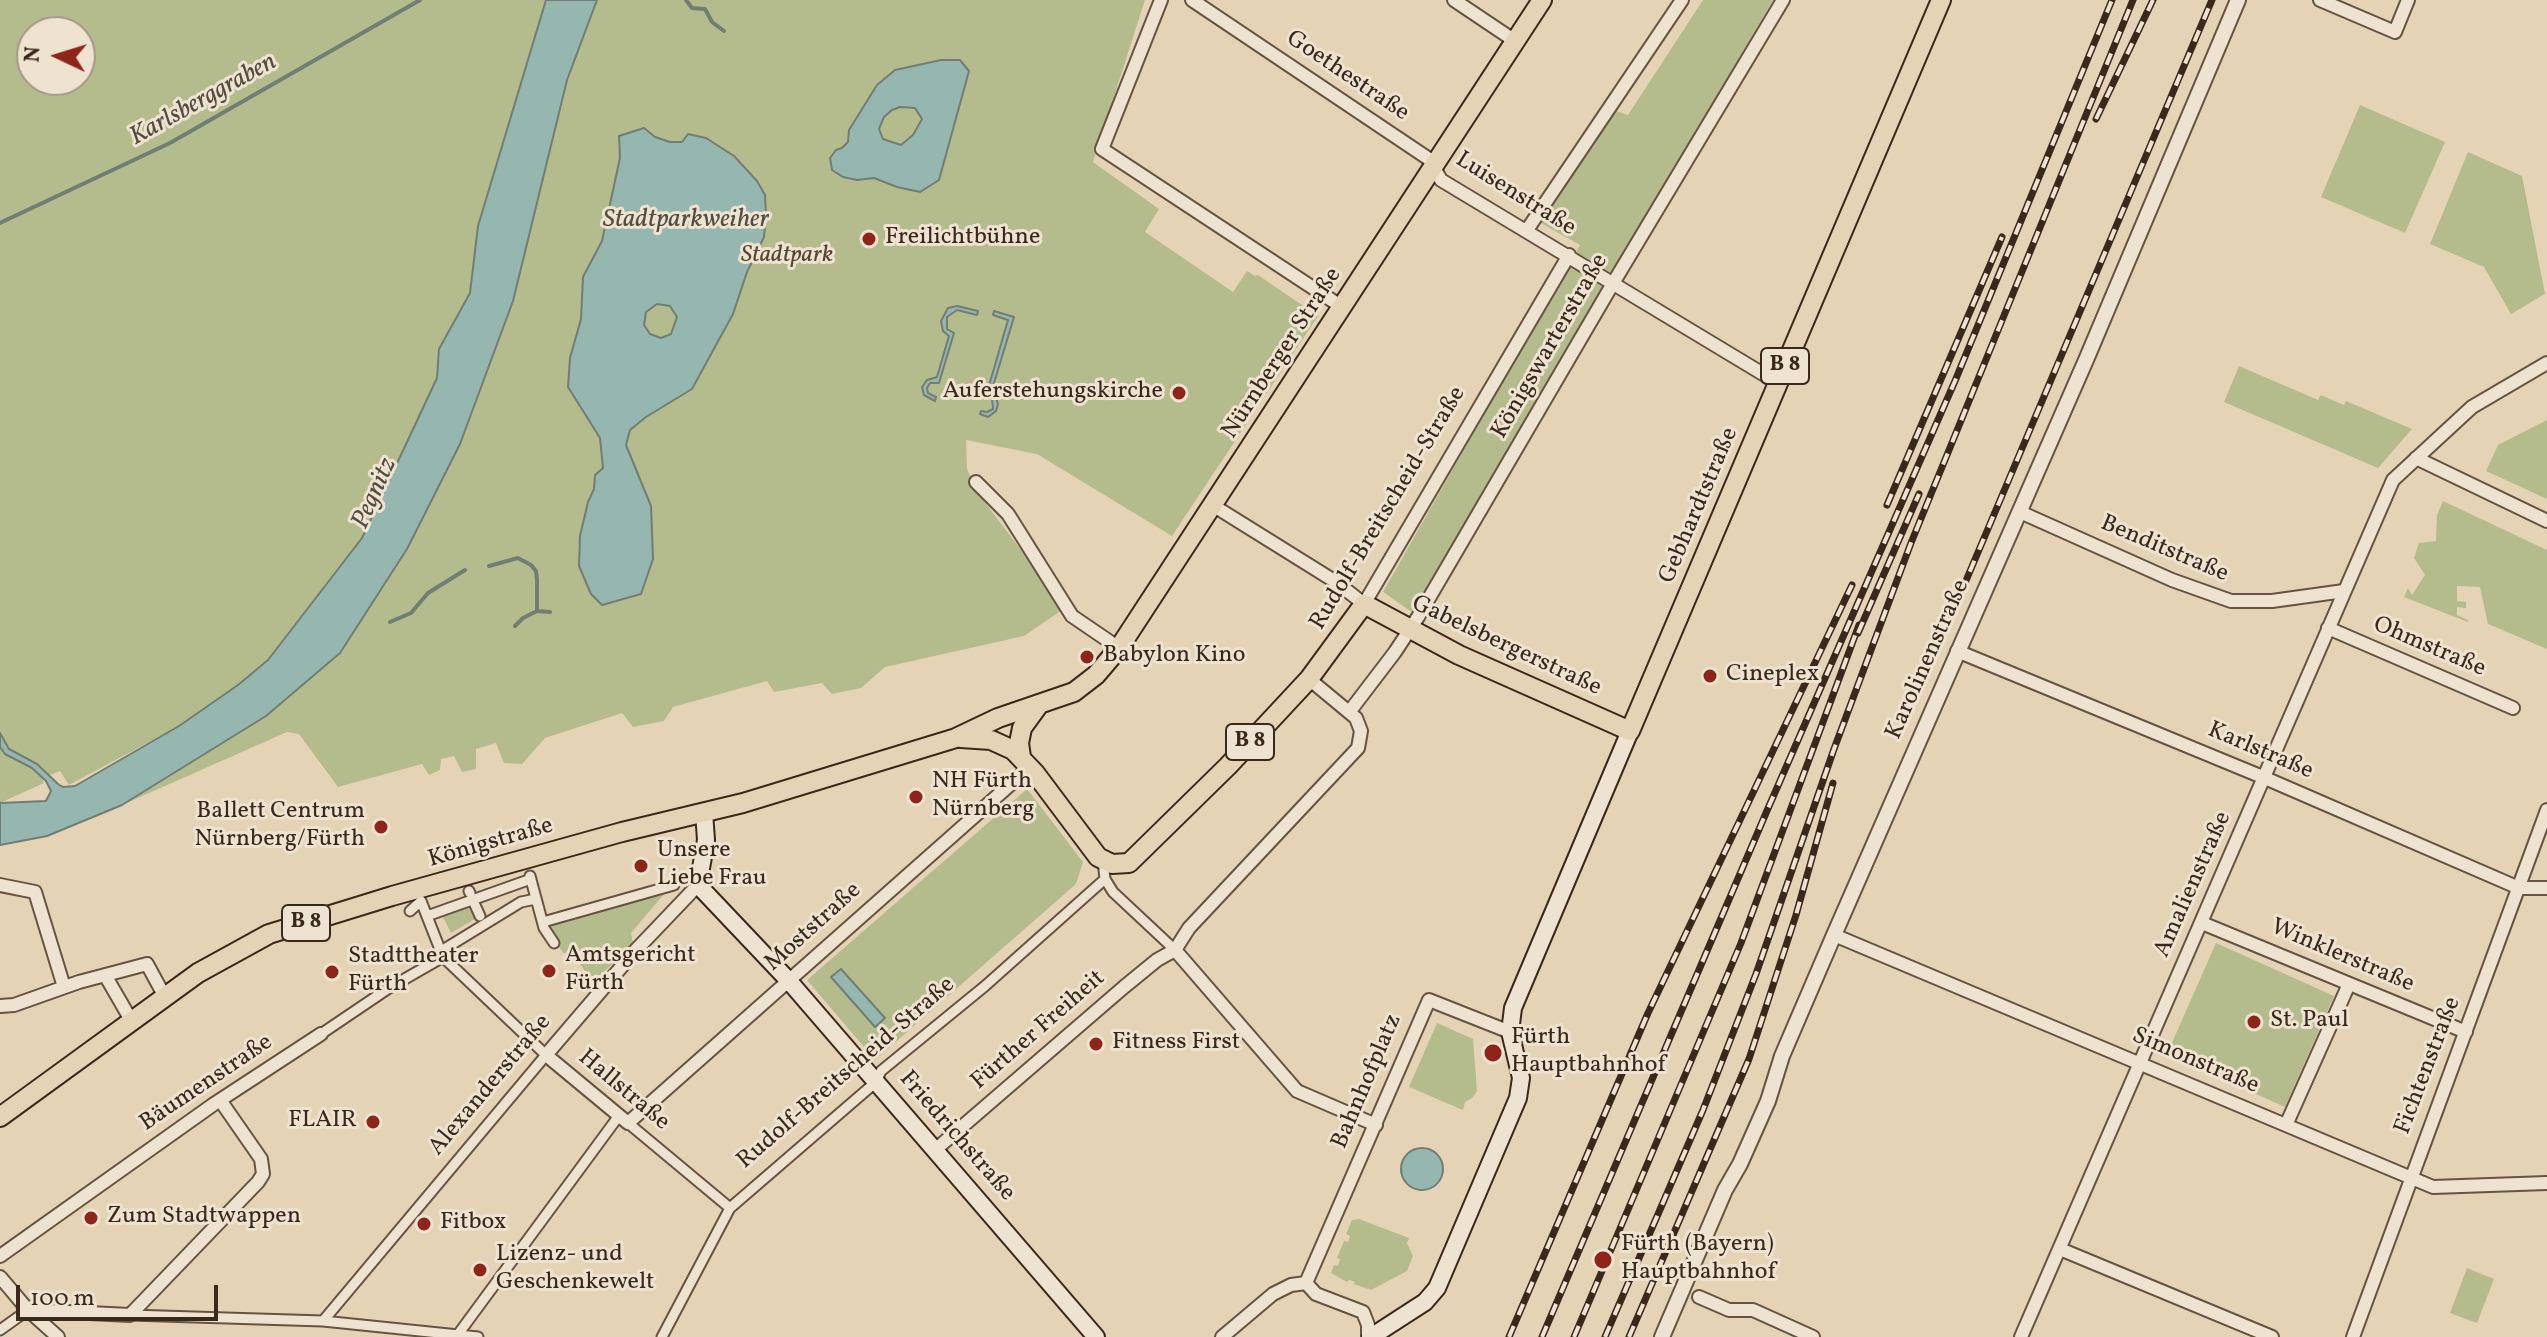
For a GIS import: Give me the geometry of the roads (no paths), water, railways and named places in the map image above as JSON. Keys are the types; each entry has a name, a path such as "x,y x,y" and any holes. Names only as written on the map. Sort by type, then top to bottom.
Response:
{"main road":[{"name":"Nürnberger Straße","path":"1038,706 1074,692 1096,675 1119,648 1542,0"},
{"name":"Gebhardtstraße","path":"1510,1032 1513,1008 1941,0"},
{"name":"Gabelsbergerstraße","path":"1364,604 1410,630 1630,731"},
{"name":"Rudolf-Breitscheid-Straße","path":"1109,868 1129,863 1138,856 1309,679 1364,604"},
{"name":"Königstraße","path":"0,1117 217,961 269,934 622,832 743,803 956,738 998,718 1038,706"},
{"path":"1025,762 1019,743 1022,728 1038,706"},
{"name":"B 8","path":"956,738 1000,743 1025,762 1093,852 1109,868"},
{"path":"698,885 706,840 704,812"},
{"name":"Friedrichstraße","path":"698,885 789,981 1096,1337"},
{"path":"1370,1337 1425,1302 1437,1288 1518,1098 1521,1078 1510,1032"}],"street":[{"path":"1161,0 1102,149 1342,307"},
{"name":"Goethestraße","path":"1192,0 1429,159 1433,169"},
{"path":"1454,0 1515,41"},
{"path":"1527,230 1682,0"},
{"name":"Königswarterstraße","path":"1350,711 1410,630 1783,0"},
{"name":"Karolinenstraße","path":"1662,1337 1725,1190 1768,1101 1782,1056 2020,512 2238,0"},
{"path":"2320,0 2395,32 2408,0"},
{"name":"Luisenstraße","path":"1433,169 1441,180 1778,383"},
{"name":"Rudolf-Breitscheid-Straße","path":"1364,604 1569,255"},
{"name":"Amalienstraße","path":"2021,1337 2393,480 2472,407 2547,363"},
{"path":"2416,458 2547,521"},
{"path":"976,482 1008,514 1072,616 1119,648"},
{"path":"1214,506 1336,582 1364,604"},
{"name":"Benditstraße","path":"2020,512 2172,580 2231,601 2272,601 2344,591"},
{"name":"Ohmstraße","path":"2328,628 2513,708"},
{"name":"Karlstraße","path":"1957,651 2265,778 2519,888 2547,888"},
{"path":"1175,950 1189,928 1358,748 1361,731 1350,711 1309,679"},
{"name":"Moststraße","path":"459,1333 623,1120 721,1042 1025,762"},
{"name":"Fichtenstraße","path":"2353,1337 2547,810"},
{"path":"1109,868 1113,892 1175,950 1297,1091 1376,1125"},
{"name":"Rudolf-Breitscheid-Straße","path":"662,1337 730,1208 876,1082 881,1071 985,986 1109,868"},
{"path":"427,916 530,877 544,928 554,943"},
{"path":"0,885 35,892 64,987"},
{"path":"543,922 674,885"},
{"name":"Alexanderstraße","path":"323,1321 635,951 698,885"},
{"path":"472,897 482,919"},
{"name":"Bäumenstraße","path":"0,1256 220,1100 442,954 482,919 536,899"},
{"path":"410,911 421,901 442,954"},
{"name":"Winklerstraße","path":"2202,923 2466,1032"},
{"name":"Simonstraße","path":"1834,935 2410,1179 2433,1187 2547,1183"},
{"name":"Fürther Freiheit","path":"935,1150 1124,987 1157,960 1175,950"},
{"name":"Hallstraße","path":"442,954 456,971 546,1055 730,1208"},
{"path":"0,1006 14,1005 79,982 147,964 165,997"},
{"path":"105,975 131,1020"},
{"path":"2286,1125 2349,984"},
{"name":"Bahnhofplatz","path":"1306,1283 1429,1000 1510,1032"},
{"path":"130,1315 263,1174 261,1159 220,1100"},
{"path":"2060,1249 2272,1337"},
{"path":"0,1277 28,1310 58,1337"},
{"path":"1222,1337 1273,1294 1291,1285 1306,1283 1316,1294 1363,1312 1370,1337"},
{"path":"1699,1297 1729,1310 1753,1310 1813,1337"},
{"path":"0,1330 28,1310 323,1321 478,1337"}],"water":[{"path":"546,0 597,0 567,80 513,301 460,444 407,549 340,653 266,716 122,805 47,836 0,845 0,803 46,801 51,791 46,781 32,768 5,754 0,747 0,733 9,749 37,764 58,784 75,786 179,726 268,660 362,538 437,378 439,349 470,293 478,226"},
{"path":"941,60 960,60 969,71 939,180 920,192 874,178 857,180 843,177 832,170 830,158 848,142 849,130 877,85 895,70","holes":["900,107 915,108 922,119 913,135 901,145 883,139 879,129 884,117"]},
{"name":"Stadtparkweiher","path":"644,128 655,137 670,142 682,142 688,134 706,138 734,156 757,181 765,195 766,216 764,237 747,272 733,314 692,389 630,430 626,445 651,506 653,559 641,594 602,605 591,594 579,566 580,536 588,502 594,489 595,475 603,468 600,438 568,387 570,358 581,319 583,277 602,241 620,158 619,136","holes":["657,304 670,306 677,317 671,334 661,338 650,334 644,325 646,312"]},
{"path":"957,306 978,311 977,315 957,310 947,317 947,329 954,333 939,383 930,383 927,388 928,393 936,397 935,401 924,395 922,387 927,380 937,377 949,336 943,331 941,321 948,308"},
{"path":"994,311 1014,317 991,393 995,394 998,404 996,411 988,417 980,414 981,411 993,409 992,398 986,396 1008,320 993,315"},
{"path":"841,969 885,1018 875,1027 831,977"},
{"path":"1422,1148 1437,1154 1443,1169 1437,1184 1422,1190 1407,1184 1401,1169 1407,1154"}],"waterway":[{"name":"Karlsberggraben","path":"0,223 170,143 420,0"},
{"path":"686,0 692,8 705,9 712,22 724,31"},
{"path":"489,566 518,558 531,565 536,571 537,611 550,612"},
{"path":"390,622 411,613 428,593 465,570"},
{"path":"515,626 537,611"}],"railway":[{"path":"1542,1337 1955,381 2112,0"},
{"path":"1605,1337 1703,1110 1756,974 1834,749 1911,543 2133,0"},
{"path":"2096,119 2153,0"},
{"path":"1951,616 2212,0"},
{"path":"1887,505 2002,237"},
{"path":"1858,633 1919,494"},
{"path":"1509,1337 1648,1013 1852,585"},
{"path":"1574,1337 1741,943 1859,625"},
{"path":"1629,1337 1749,1059 1796,915 1833,783"}],"place":[{"name":"Freilichtbühne","path":"869,239"},
{"name":"Auferstehungskirche","path":"1179,393"},
{"name":"Babylon Kino","path":"1087,657"},
{"name":"Cineplex","path":"1710,676"},
{"name":"NH Fürth Nürnberg","path":"916,797"},
{"name":"Ballett Centrum Nürnberg/Fürth","path":"381,827"},
{"name":"Unsere Liebe Frau","path":"641,866"},
{"name":"Amtsgericht Fürth","path":"549,971"},
{"name":"Stadttheater Fürth","path":"332,972"},
{"name":"St. Paul","path":"2254,1022"},
{"name":"Fitness First","path":"1096,1044"},
{"name":"Fürth Hauptbahnhof","path":"1493,1053"},
{"name":"FLAIR","path":"373,1122"},
{"name":"Zum Stadtwappen","path":"91,1218"},
{"name":"Fitbox","path":"424,1224"},
{"name":"Fürth (Bayern) Hauptbahnhof","path":"1603,1260"},
{"name":"Lizenz- und Geschenkewelt","path":"480,1270"}],"park label":[{"name":"Stadtpark","path":"787,257"}],"water label":[{"name":"Pegnitz","path":"376,494"}]}
